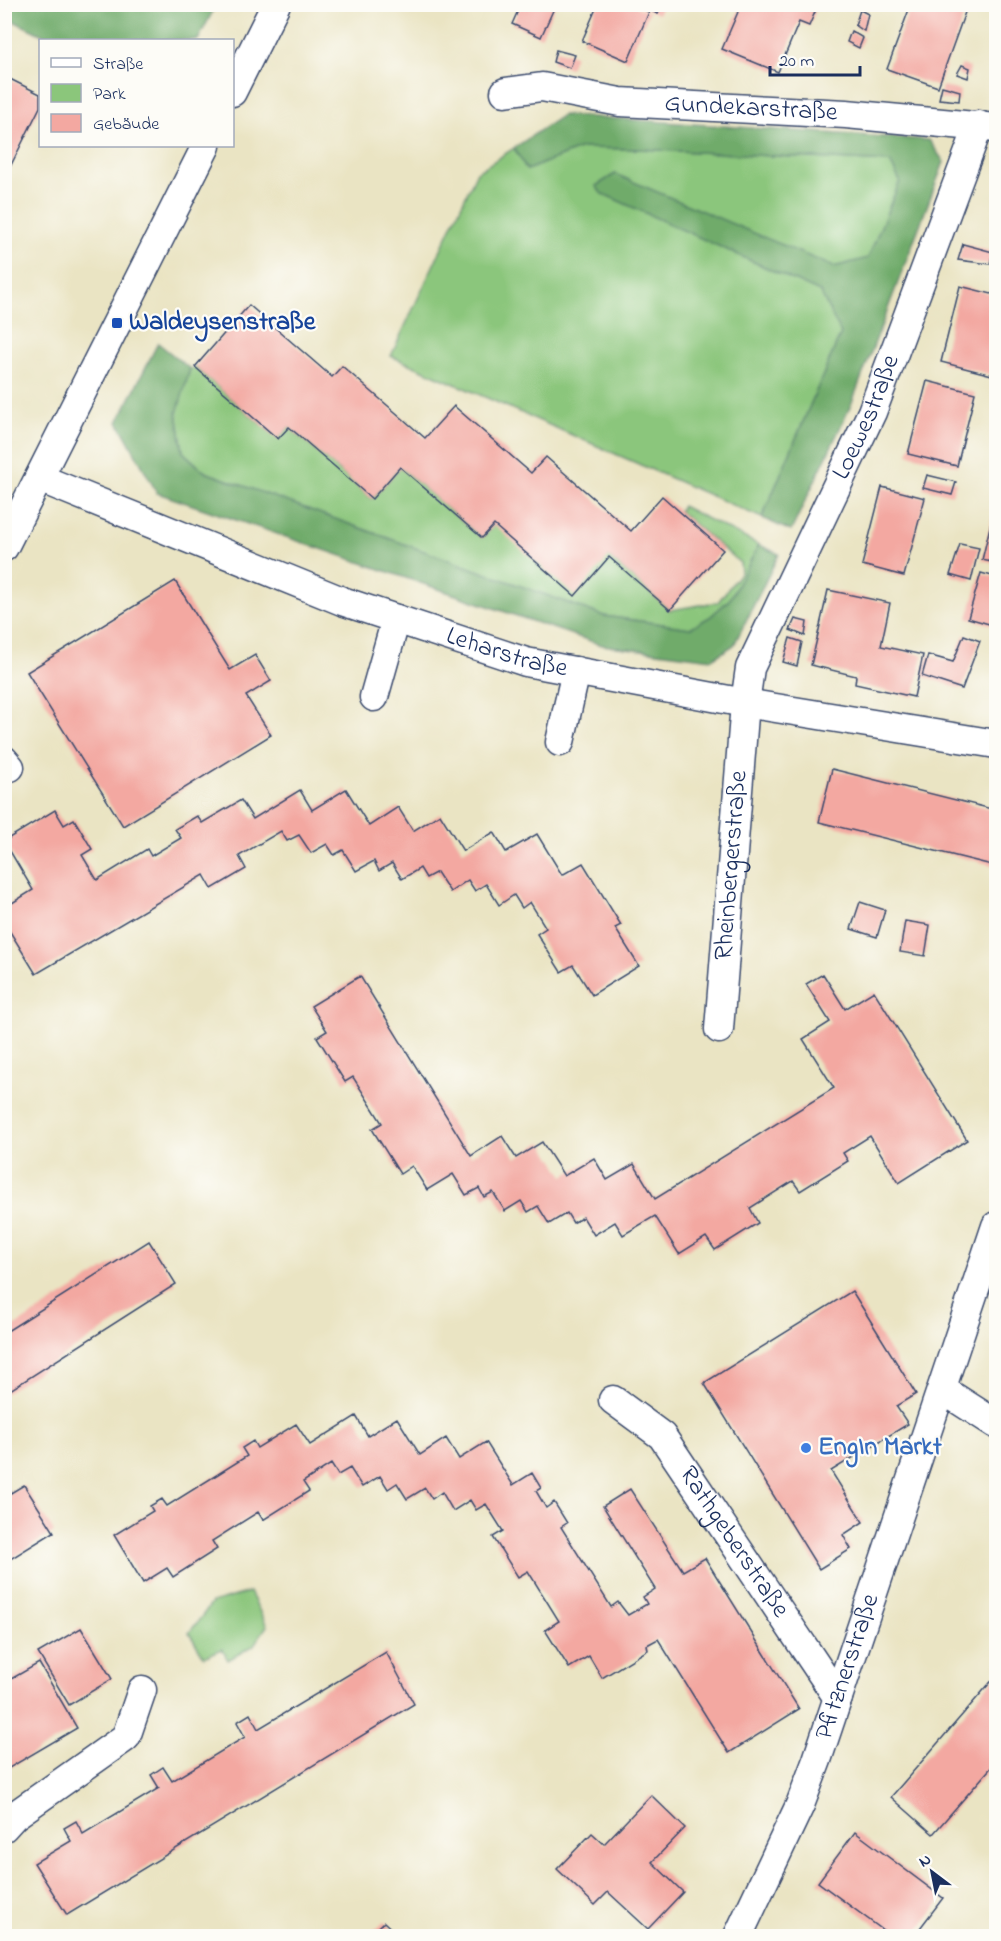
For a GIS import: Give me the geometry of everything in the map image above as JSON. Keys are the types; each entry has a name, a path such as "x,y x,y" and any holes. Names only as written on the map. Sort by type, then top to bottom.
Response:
{"street":[{"path":"234,88 276,4"},
{"name":"Gundekarstraße","path":"505,92 542,87 620,102 846,114 988,127"},
{"name":"Loewestraße","path":"745,703 750,668 872,412 988,127"},
{"path":"4,547 205,147"},
{"name":"Leharstraße","path":"39,478 342,602 526,662 745,703 996,744"},
{"path":"374,697 396,619"},
{"path":"560,742 576,671"},
{"name":"Rheinbergerstraße","path":"718,1029 745,703"},
{"name":"Pfitznerstraße","path":"738,1936 800,1805 943,1390 996,1226"},
{"path":"943,1390 996,1424"},
{"name":"Rathgeberstraße","path":"614,1401 662,1436 838,1698"},
{"path":"4,1827 14,1816 126,1737 142,1690"}],"green space":[{"path":"5,4 216,5 199,39 51,39 5,17"},
{"path":"563,115 929,140 944,162 851,405 791,531 762,518 841,333 820,292 601,193 596,186 615,174 834,267 868,258 900,181 890,162 581,148 527,170 514,148"},
{"path":"514,148 527,170 581,148 890,162 900,181 868,259 833,267 615,174 596,186 601,193 820,292 841,333 762,518 391,356 477,172"},
{"path":"158,343 190,369 177,413 183,452 205,472 604,616 690,628 710,617 730,599 759,545 779,554 734,645 712,659 602,645 157,493 118,422"},
{"path":"195,367 278,439 289,427 372,499 400,467 482,538 494,525 609,557 670,610 718,602 741,572 740,563 679,511 682,506 759,545 730,599 710,617 690,628 604,616 205,472 183,452 177,412 190,369"},
{"path":"250,1592 267,1626 253,1646 228,1660 222,1649 204,1657 189,1633 212,1603"}],"building":[{"path":"521,4 555,6 541,37 512,24"},
{"path":"598,4 631,4 649,12 628,61 582,41"},
{"path":"635,4 663,4 658,14"},
{"path":"911,4 968,4 938,87 887,69"},
{"path":"741,5 818,5 809,26 799,22 778,72 722,49"},
{"path":"860,10 868,14 864,31 855,25"},
{"path":"851,31 863,38 859,48 847,42"},
{"path":"556,50 575,55 570,68 553,62"},
{"path":"962,65 970,68 968,78 957,74"},
{"path":"4,76 39,94 39,109 10,167 4,164"},
{"path":"942,86 960,91 959,101 939,99"},
{"path":"963,244 993,252 990,264 958,260"},
{"path":"960,286 996,295 996,358 992,375 941,362"},
{"path":"249,305 332,377 342,366 425,438 454,406 531,473 546,457 631,531 662,496 723,550 670,610 609,557 575,596 494,525 482,538 400,467 372,499 289,427 278,439 195,367"},
{"path":"927,381 975,393 957,466 908,454"},
{"path":"927,475 956,482 952,495 923,488"},
{"path":"882,487 925,498 904,576 862,565"},
{"path":"996,502 996,563 982,560"},
{"path":"960,544 979,548 971,581 950,575"},
{"path":"981,573 996,577 996,626 968,618"},
{"path":"175,581 230,670 255,655 271,681 246,696 271,735 123,826 27,672"},
{"path":"828,590 890,603 881,646 923,655 914,697 855,684 856,676 811,665"},
{"path":"795,619 807,622 805,636 790,630"},
{"path":"964,635 980,641 962,689 922,676 928,655 953,662"},
{"path":"790,638 802,642 797,666 783,662"},
{"path":"832,769 996,810 996,866 819,822"},
{"path":"346,789 369,826 398,807 413,831 440,814 463,851 494,832 506,852 537,834 562,875 583,863 621,925 615,928 639,966 592,995 573,965 561,972 537,934 546,928 530,902 522,908 514,895 499,905 486,884 475,891 468,880 450,892 437,872 426,878 420,868 402,879 392,863 379,871 374,861 356,871 343,850 334,855 327,844 311,853 299,835 287,841 281,831 239,856 246,869 212,889 204,875 36,974 4,922 4,908 33,890 4,841 55,810 64,825 74,819 92,849 82,855 97,880 147,849 151,856 181,838 175,829 197,816 202,823 241,800 253,819 300,790 312,810"},
{"path":"860,902 885,910 877,937 851,929"},
{"path":"905,921 930,925 925,956 900,952"},
{"path":"823,974 845,1009 874,991 967,1140 899,1183 870,1136 843,1153 848,1161 800,1191 793,1181 750,1208 758,1223 715,1250 706,1237 679,1254 655,1216 623,1235 615,1222 594,1235 583,1217 573,1223 567,1213 549,1224 538,1206 528,1212 521,1201 505,1211 493,1192 484,1197 479,1188 466,1195 453,1174 427,1190 412,1166 400,1174 372,1129 382,1123 353,1077 345,1082 317,1037 327,1031 311,1006 360,976 471,1156 502,1136 516,1158 542,1142 564,1176 594,1158 607,1180 634,1164 655,1199 834,1088 803,1039 830,1022 806,984"},
{"path":"149,1241 176,1284 4,1394 4,1333"},
{"name":"EngIn Markt","path":"852,1291 916,1394 896,1406 908,1424 831,1471 863,1522 843,1535 851,1549 819,1569 704,1383"},
{"path":"356,1416 368,1436 397,1418 420,1455 446,1438 459,1459 486,1442 513,1485 532,1473 541,1488 536,1491 546,1508 554,1502 567,1523 561,1527 611,1607 618,1602 628,1615 647,1604 643,1597 655,1589 603,1506 630,1489 683,1571 705,1558 799,1709 729,1753 658,1639 647,1645 648,1650 602,1678 589,1656 569,1668 545,1630 559,1621 528,1571 518,1577 493,1537 503,1531 486,1504 476,1510 470,1500 453,1511 442,1492 432,1499 425,1488 407,1499 397,1483 388,1489 380,1476 362,1487 350,1468 338,1475 331,1464 303,1482 309,1491 263,1520 258,1512 212,1541 217,1549 173,1577 167,1568 143,1583 114,1535 153,1511 150,1506 162,1499 167,1506 247,1456 242,1448 253,1441 257,1448 296,1424 310,1445"},
{"path":"24,1485 54,1532 4,1563 4,1497"},
{"path":"81,1628 112,1679 69,1705 38,1653"},
{"path":"386,1652 414,1704 67,1915 34,1863 71,1841 64,1828 76,1821 83,1834 159,1788 151,1775 163,1767 172,1781 245,1737 237,1722 250,1714 258,1729"},
{"path":"39,1663 77,1728 4,1771 4,1683"},
{"path":"996,1676 996,1762 933,1834 891,1797"},
{"path":"651,1795 685,1828 652,1862 683,1892 648,1929 608,1892 595,1905 557,1869 592,1833 604,1844"},
{"path":"855,1832 943,1898 914,1936 891,1936 818,1882"},
{"path":"384,1922 399,1936 370,1936"}],"place":[{"name":"Waldeysenstraße","path":"117,323"},
{"name":"EngIn Markt","path":"806,1448"}]}
